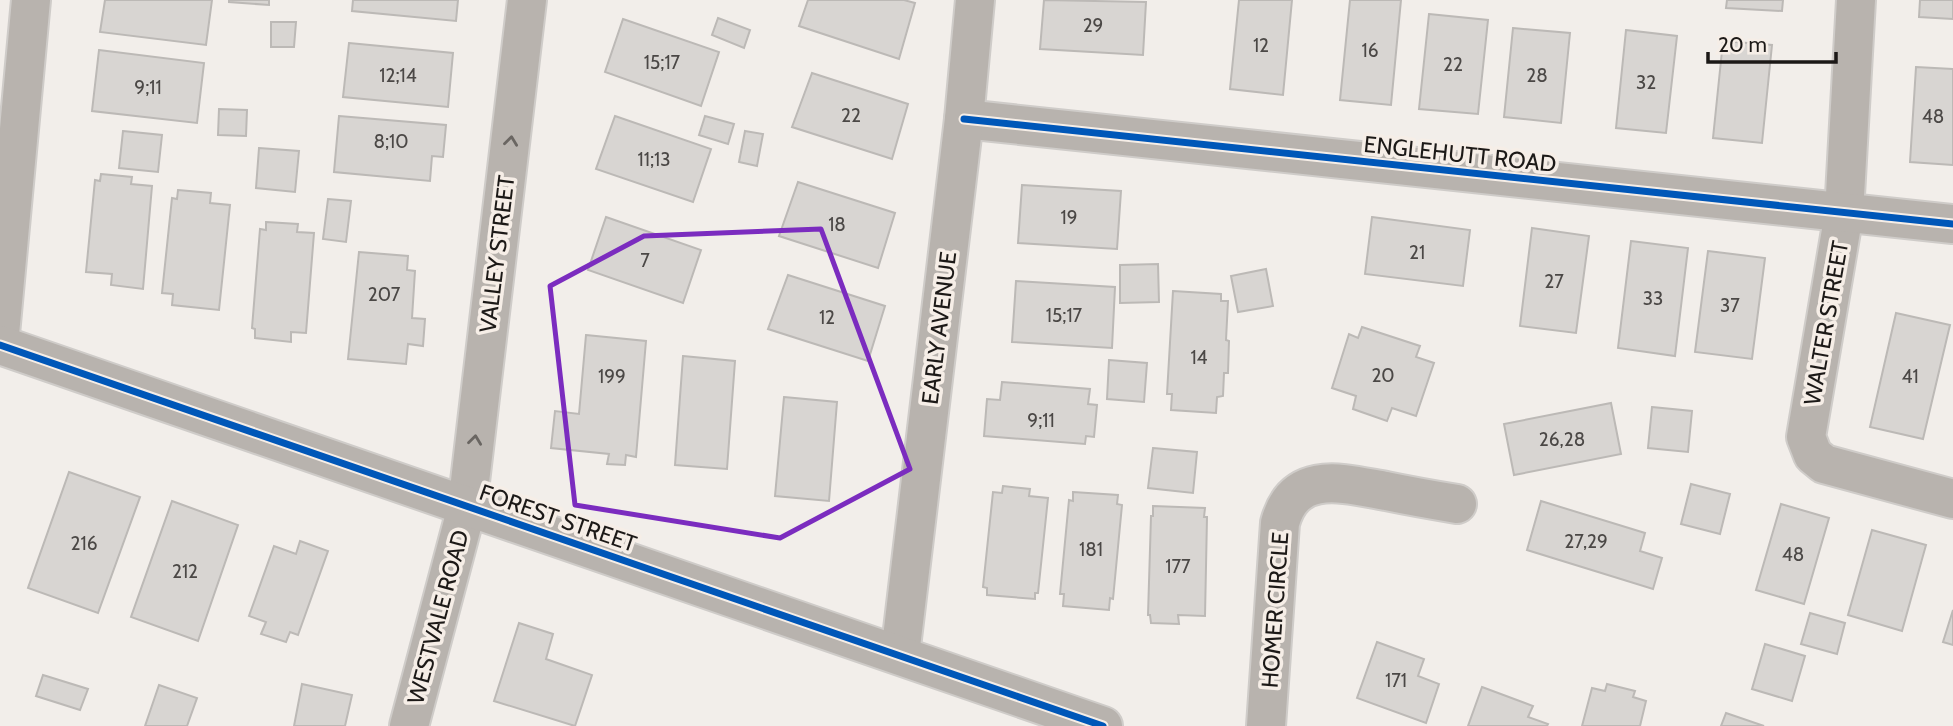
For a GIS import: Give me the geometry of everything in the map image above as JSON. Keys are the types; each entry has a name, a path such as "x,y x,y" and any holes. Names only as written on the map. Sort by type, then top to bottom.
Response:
{"street":[{"path":"0,334 31,0"},
{"name":"VALLEY STREET","path":"467,508 527,0"},
{"name":"EARLY AVENUE","path":"900,655 964,119 975,0"},
{"name":"WALTER STREET","path":"1856,0 1844,213 1806,437 1813,455 1824,464 1953,499"},
{"name":"ENGLEHUTT ROAD","path":"964,119 1953,224"},
{"name":"FOREST STREET","path":"0,345 1103,726"},
{"name":"HOMER CIRCLE","path":"1266,726 1280,523 1289,504 1299,493 1312,486 1333,482 1457,504"},
{"name":"WESTVALE ROAD","path":"409,726 467,508"}],"highlighted area":[{"path":"821,229 910,469 780,538 575,505 550,286 644,236"}],"building":[{"path":"105,0 212,0 206,45 100,32"},
{"path":"269,0 269,5 229,2"},
{"path":"353,0 458,0 456,21 352,11"},
{"path":"808,0 904,0 915,3 899,59 799,26"},
{"path":"1044,0 1146,2 1143,55 1040,49"},
{"path":"1239,0 1292,0 1283,95 1230,89"},
{"path":"1350,0 1401,0 1391,105 1340,100"},
{"path":"1727,0 1783,0 1782,11 1726,8"},
{"path":"1920,0 1953,0 1953,19 1919,17"},
{"path":"1429,14 1488,20 1478,114 1419,109"},
{"path":"718,18 750,30 744,48 712,35"},
{"path":"623,19 719,52 701,106 605,72"},
{"path":"271,22 296,22 294,47 271,47"},
{"path":"1513,28 1570,33 1561,123 1504,117"},
{"path":"1626,30 1677,36 1666,133 1616,128"},
{"path":"1723,41 1772,45 1762,143 1713,138"},
{"path":"349,43 453,53 448,107 343,97"},
{"path":"99,50 204,63 197,123 92,111"},
{"path":"1916,67 1953,69 1953,165 1910,162"},
{"path":"812,73 908,104 892,159 792,127"},
{"path":"219,109 247,110 246,136 218,135"},
{"path":"339,116 446,125 443,157 432,156 430,181 334,172"},
{"path":"615,116 711,149 693,202 596,169"},
{"path":"705,116 734,124 728,144 699,135"},
{"path":"123,131 162,135 158,172 119,168"},
{"path":"745,131 763,134 757,166 739,162"},
{"path":"259,148 299,151 295,192 256,188"},
{"path":"101,174 132,177 131,184 152,186 143,289 111,285 112,274 86,272 95,180 100,181"},
{"path":"798,182 895,213 878,268 779,236"},
{"path":"1022,185 1121,191 1117,249 1018,243"},
{"path":"178,190 211,193 210,203 230,205 219,310 172,305 173,294 162,293 172,198 177,199"},
{"path":"328,199 351,201 346,242 323,239"},
{"path":"606,217 701,250 683,303 588,270"},
{"path":"1372,217 1470,230 1463,286 1365,274"},
{"path":"266,222 298,224 297,232 314,233 306,333 291,332 291,342 255,338 255,329 252,328 260,229 266,230"},
{"path":"1532,228 1589,236 1576,333 1520,326"},
{"path":"1631,241 1688,248 1675,356 1618,348"},
{"path":"1708,251 1765,258 1752,359 1695,352"},
{"path":"359,252 408,256 407,270 415,271 412,318 425,319 423,346 408,344 406,364 348,359"},
{"path":"1158,264 1159,302 1120,303 1120,265"},
{"path":"1266,269 1273,306 1238,312 1231,276"},
{"path":"788,275 885,306 868,361 768,329"},
{"path":"1016,281 1115,287 1112,348 1012,342"},
{"path":"1173,291 1221,294 1221,301 1228,301 1228,373 1224,373 1223,396 1217,397 1216,413 1171,410 1172,394 1167,394"},
{"path":"1896,313 1950,325 1923,439 1870,427"},
{"path":"1362,327 1420,346 1416,357 1434,363 1416,416 1392,408 1387,421 1353,409 1356,396 1332,388 1349,334 1358,338"},
{"path":"586,335 646,341 636,457 626,455 625,465 607,464 609,454 551,448 555,411 579,414"},
{"path":"683,356 735,361 727,469 675,465"},
{"path":"1109,360 1147,363 1144,402 1107,399"},
{"path":"1002,382 1090,389 1088,404 1097,405 1094,437 1086,436 1085,444 984,436 987,399 1000,400"},
{"path":"784,397 837,402 829,501 775,496"},
{"path":"1611,403 1621,454 1514,475 1504,424"},
{"path":"1652,407 1692,411 1688,452 1648,448"},
{"path":"1153,448 1197,452 1193,493 1148,488"},
{"path":"69,472 140,497 98,613 28,588"},
{"path":"1691,484 1730,494 1720,534 1681,524"},
{"path":"1003,486 1030,489 1029,496 1048,498 1038,593 1035,593 1035,599 987,595 987,588 983,587 993,492 1002,493"},
{"path":"1073,492 1118,495 1117,504 1122,505 1113,599 1110,598 1109,610 1063,606 1064,594 1060,594 1069,500 1073,501"},
{"path":"172,501 238,525 198,641 131,617"},
{"path":"1541,501 1645,533 1640,551 1662,558 1653,589 1527,550"},
{"path":"1781,504 1829,518 1804,604 1756,590"},
{"path":"1153,506 1205,508 1205,616 1178,615 1179,624 1151,623 1148,615"},
{"path":"1872,530 1926,545 1902,631 1848,615"},
{"path":"300,541 328,551 298,635 290,632 286,642 261,634 266,622 249,616 274,546 296,554"},
{"path":"1953,610 1953,645 1943,642"},
{"path":"1810,613 1845,623 1837,654 1801,644"},
{"path":"519,623 553,634 546,659 592,675 575,726 494,701"},
{"path":"1377,642 1424,659 1418,676 1439,684 1426,723 1357,698"},
{"path":"1765,644 1805,656 1792,701 1752,689"},
{"path":"43,675 88,689 80,710 36,696"},
{"path":"302,684 352,695 345,726 294,726"},
{"path":"1607,684 1635,691 1633,697 1646,701 1640,726 1582,726 1592,688 1605,691"},
{"path":"159,685 197,698 187,726 145,726"},
{"path":"1482,687 1533,706 1528,717 1548,724 1547,726 1468,726"},
{"path":"1726,713 1764,726 1721,726"}],"cycle path":[{"path":"964,119 1953,224"},
{"path":"0,345 1103,726"}]}
